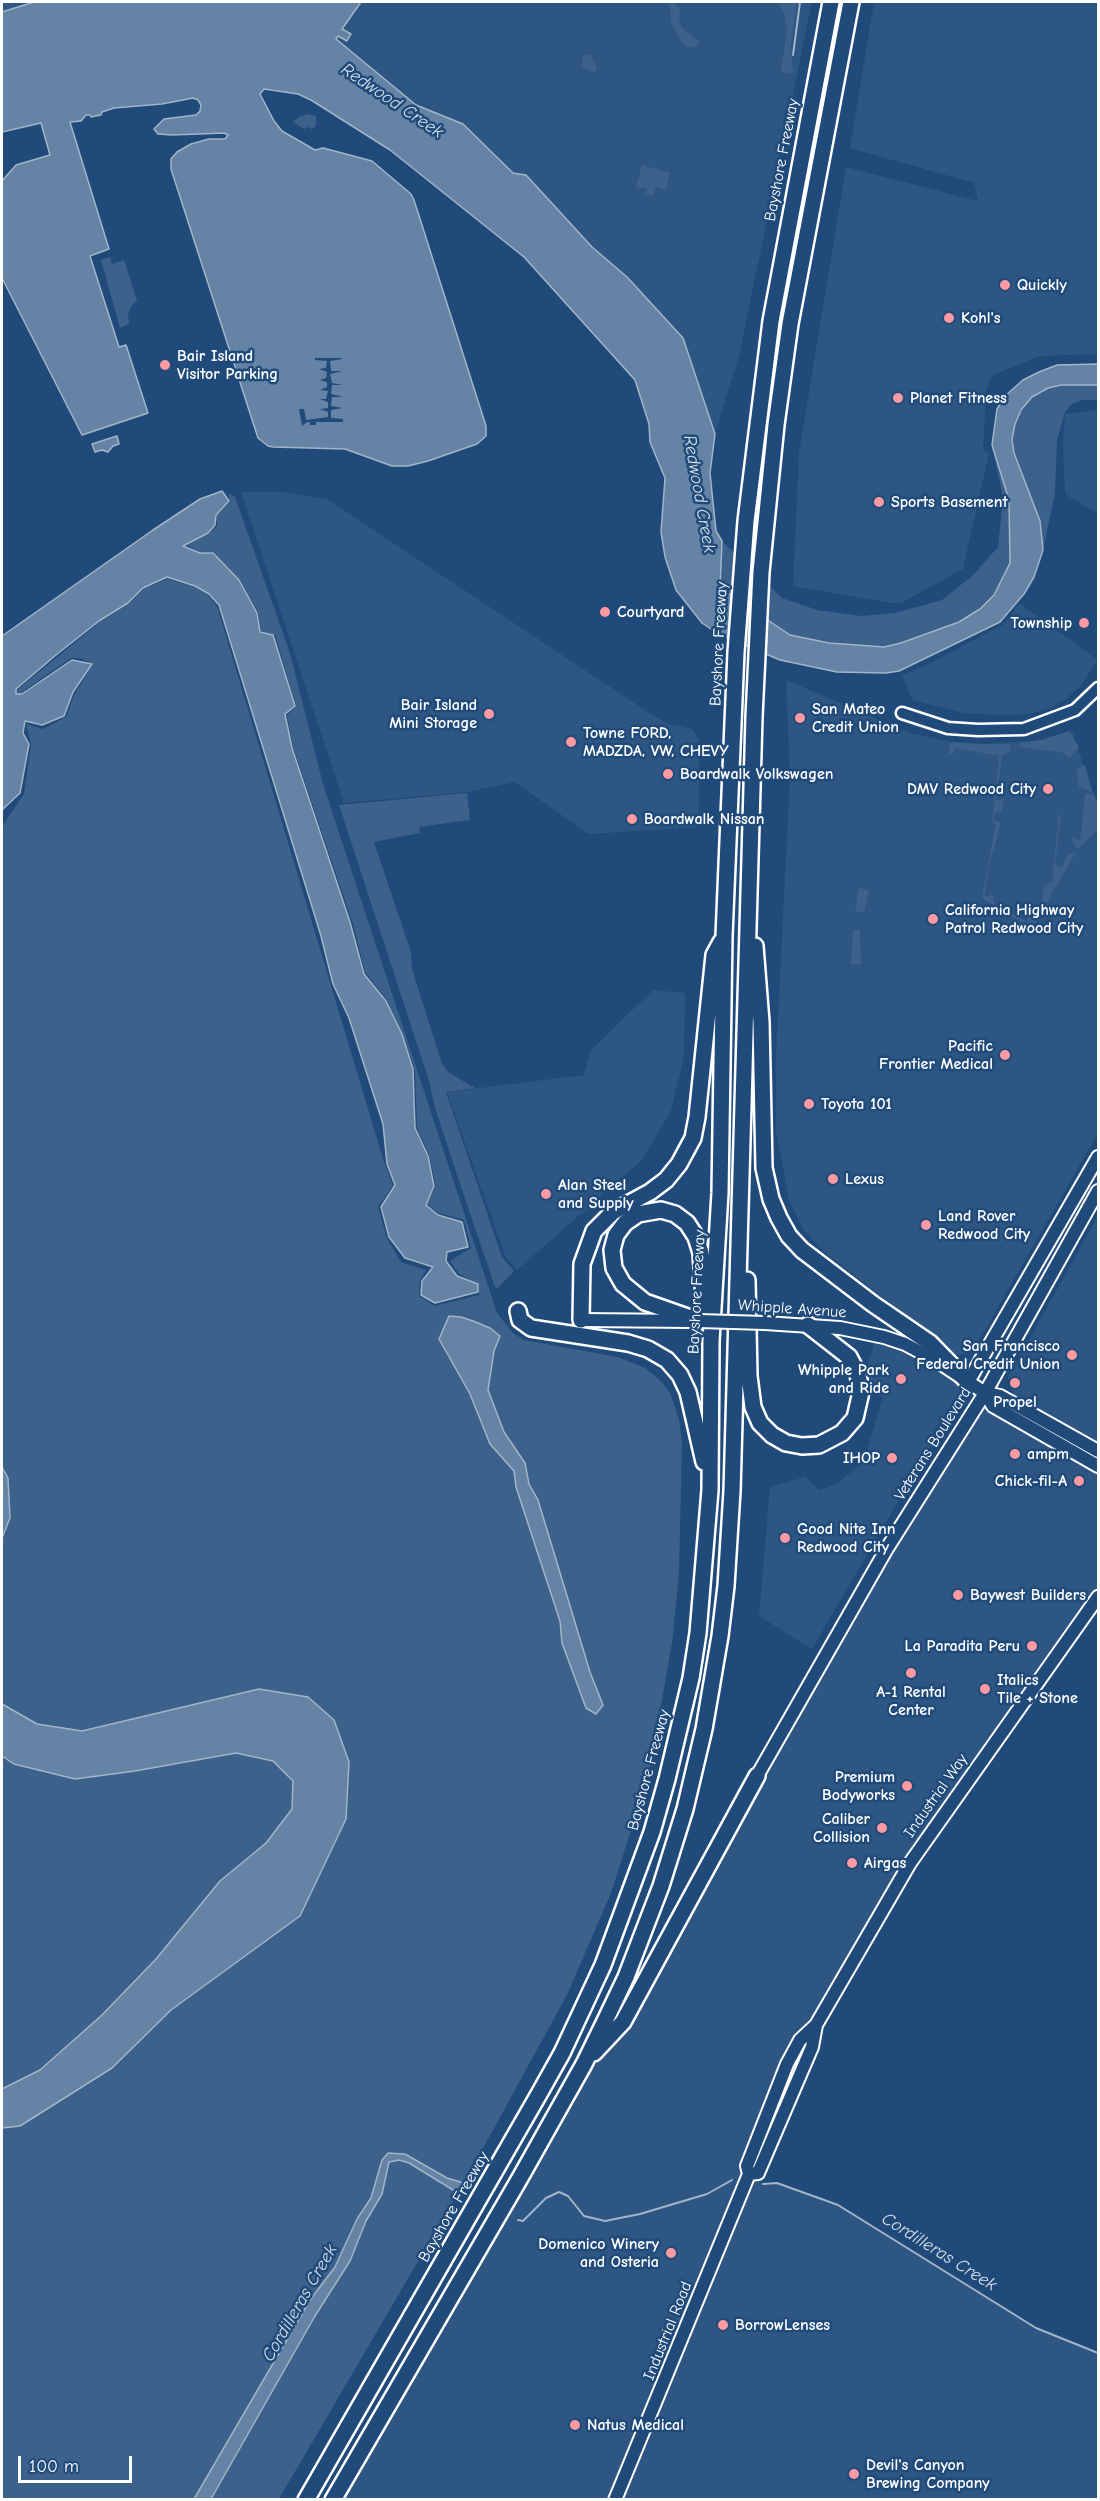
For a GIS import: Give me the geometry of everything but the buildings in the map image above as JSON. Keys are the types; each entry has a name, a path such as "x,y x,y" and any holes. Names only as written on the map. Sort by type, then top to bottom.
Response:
{"highway":[{"name":"Bayshore Freeway","path":"306,2499 562,2053 620,1923 652,1832 691,1678 698,1633 710,1490 711,1341 720,1192 724,936 736,652 746,521 771,321 831,2"},
{"path":"333,2499 584,2064 626,1977 661,1886 692,1784 714,1683 726,1586 729,1538 756,660 765,530 790,324 852,2"},
{"path":"749,878 760,1003 764,1168 775,1209 789,1236 802,1250 873,1304 930,1343 968,1382"},
{"path":"581,1320 582,1264 594,1231 613,1212 650,1192 666,1180 679,1164 693,1138 714,954 724,936"},
{"path":"740,1193 747,1291 749,1376 753,1407 760,1423 772,1435 786,1443 802,1446 819,1445 842,1433 855,1418 861,1392 858,1374 849,1357 808,1325"},
{"path":"699,1321 645,1302 629,1290 618,1276 612,1259 613,1242 620,1228 631,1218 645,1212 668,1211 681,1218 693,1229 701,1253 704,1307 711,1341"},
{"path":"518,1311 520,1320 531,1328 628,1343 648,1349 667,1360 680,1375 688,1392 710,1490"},
{"path":"584,2064 623,2022 757,1776"}],"main road":[{"name":"Veterans Boulevard","path":"968,1382 1098,1157"},
{"name":"Veterans Boulevard","path":"757,1776 895,1536 985,1392 1098,1191"},
{"path":"1053,1235 1056,1264"},
{"name":"Whipple Avenue","path":"581,1320 808,1325 857,1331 898,1341 919,1350 985,1392 1000,1396 1098,1451"},
{"name":"Whipple Avenue","path":"985,1392 993,1406 1098,1466"},
{"name":"Industrial Way","path":"770,2111 787,2064 800,2040 816,2025 910,1863 1098,1597"},
{"name":"Industrial Way","path":"782,2117 812,2048 816,2025"},
{"name":"Industrial Road","path":"615,2499 749,2174 747,2166 770,2111"},
{"name":"Industrial Road","path":"749,2174 758,2173 782,2117"}],"street":[{"path":"902,713 929,723 966,730 1024,729 1075,710 1098,688"}],"shaded area":[{"path":"2,2 34,2 2,12"},
{"path":"361,2 812,2 739,356 715,434 683,338 627,277 592,247 521,175 514,173 463,124 416,105 336,39 338,36 347,41 351,34 342,29"},
{"path":"673,2 680,9 679,20 682,28 698,40 698,45 693,48 685,46 672,26 669,3"},
{"path":"778,2 797,2 791,46 793,74 781,72 787,29 784,13"},
{"path":"874,2 1098,2 1098,354 1039,356 993,375 986,390 983,450 989,454 963,569 901,603 793,586 799,453 846,167 978,201 974,183 850,148"},
{"path":"590,54 597,67 595,72 581,67 583,55"},
{"path":"309,114 316,116 316,126 312,129 308,127 304,129 293,122 300,116"},
{"path":"642,165 670,173 666,190 656,187 653,196 646,194 647,188 636,188"},
{"path":"110,257 112,264 124,260 137,300 128,314 129,324 120,328 101,260"},
{"path":"1061,385 1098,385 1098,400 1082,400 1072,404 1065,412 1057,440 1055,494 1043,550 1040,521 1014,453 1012,439 1021,410 1032,397 1048,388"},
{"path":"1098,410 1098,514 1065,494 1063,442 1065,414"},
{"path":"992,445 1009,500 1010,563 994,595 980,609 960,622 884,647 829,643 790,635 720,588 722,541 782,598 817,610 861,616 895,613 942,600 973,575 998,547 1003,498"},
{"path":"241,492 281,492 327,499 651,714 668,724 692,729 699,740 699,827 588,834 515,782 468,792 344,803"},
{"path":"228,493 235,497 290,653 323,784 497,1313 513,1333 524,1340 618,1357 645,1368 659,1379 670,1393 679,1419 682,1442 679,1574 672,1643 649,1774 611,1893 567,1995 464,2183 447,2178 405,2154 388,2152 382,2159 371,2198 356,2219 335,2267 309,2300 193,2499 2,2499 2,2128 20,2126 112,2068 171,2010 300,1916 334,1720 308,1697 259,1689 82,1731 37,1724 2,1704 2,1538 10,1518 8,1478 2,1467 2,826 24,794 31,744 26,724 43,729 66,717 75,693 93,664 80,658 71,658 21,693 17,693 17,690 100,622 129,604 144,589 167,579 195,587 208,595 217,606 384,1162 393,1185 378,1207 387,1238 401,1262 426,1270 420,1281 419,1296 435,1306 479,1295 479,1284 459,1274 450,1261 471,1248 464,1220 438,1213 427,1204 436,1186 429,1155 417,1128 415,1069 403,1034 387,1000 365,972 353,924 293,747 287,715 296,706 275,635 261,631 258,612 240,580 213,552 200,552 187,545 208,534 217,526 217,515 230,502"},
{"path":"1019,603 1098,660 1081,685 1066,699 1051,708 1028,714 997,715 963,713 912,700 902,675 1004,624"},
{"path":"786,680 910,733 950,742 982,744 1045,740 1072,730 1089,783 1098,802 1098,1133 973,1351 964,1354 957,1355 823,1251 803,1229 789,1200 776,1132 776,1058 790,776"},
{"path":"1069,731 1079,747 1070,758 1064,753 1020,747 1019,743 1041,740"},
{"path":"950,742 1011,744 1009,752 1002,755 996,800 1004,799 1002,811 994,814 994,821 1001,823 988,870 985,895 986,897 993,894 994,903 1028,923 1028,916 1037,920 1032,928 982,898 996,824 992,823 999,756 955,748 953,754 949,753"},
{"path":"1085,765 1092,792 1079,787 1076,769"},
{"path":"467,793 470,820 419,827 420,833 374,842 411,952 412,969 442,1064 448,1072 475,1088 446,1092 502,1257 514,1271 498,1288 495,1287 458,1178 435,1108 429,1081 339,805"},
{"path":"1085,793 1094,795 1098,804 1098,829 1078,849 1072,842 1073,836 1080,841"},
{"path":"1059,814 1061,815 1055,865 1062,867 1068,854 1075,854 1041,912 1038,907 1042,900 1044,886 1052,882"},
{"path":"859,888 869,890 864,913 855,911"},
{"path":"860,929 861,964 851,964 853,930"},
{"path":"653,990 685,993 684,1057 671,1111 642,1160 517,1270 505,1256 447,1092 584,1075 591,1050"},
{"path":"1098,1216 1098,1444 1014,1396 1008,1377"},
{"path":"874,1334 968,1382 812,1649 759,1616 770,1487 805,1477 820,1490 836,1484 856,1468 866,1453 883,1398 869,1391 866,1369 873,1348"},
{"path":"985,1393 993,1406 1098,1466 1098,1597 1013,1717 800,2041 749,2174 763,2184 777,2183 838,2205 1036,2328 1098,2353 1098,2499 333,2500 584,2064 623,2022 752,1787"},
{"path":"236,1753 273,1761 293,1781 292,1809 266,1843 220,1881 156,1959 102,2015 40,2070 2,2089 2,1756 14,1764 135,1771"},
{"path":"399,2160 418,2168 458,2193 279,2499 211,2500 315,2316 350,2261 366,2221 382,2194 389,2161"}],"water":[{"name":"Redwood Creek","path":"34,2 361,2 342,29 351,34 347,41 338,36 336,39 416,105 463,124 513,173 526,175 592,247 627,277 683,338 715,434 710,473 716,531 722,541 720,588 790,635 829,643 884,647 959,622 980,609 994,595 1010,563 1009,500 992,445 997,409 1005,396 1023,380 1039,372 1057,365 1098,364 1098,385 1061,385 1048,388 1032,397 1021,410 1015,424 1012,439 1014,453 1040,521 1043,550 1034,577 1024,594 1000,622 899,671 837,672 780,660 717,633 702,623 676,590 665,557 661,532 665,478 650,442 649,424 635,380 524,257 390,150 298,94 264,89 260,94 282,131 315,150 323,148 372,161 411,194 486,426 486,436 477,444 408,466 392,466 345,449 273,447 258,438 171,169 171,159 177,152 191,144 209,139 225,139 228,135 224,133 158,134 154,129 164,119 196,115 201,105 193,98 162,104 114,108 102,112 101,115 91,117 86,115 81,121 70,122 109,249 90,256 119,347 126,345 148,413 82,435 2,278 2,181 16,165 50,155 41,123 2,132 2,12"},
{"path":"117,436 119,444 113,446 108,452 102,450 95,452 92,444"},
{"path":"222,491 229,501 216,515 215,525 208,533 183,546 200,553 213,553 239,580 257,613 260,632 273,635 295,706 285,714 292,748 350,922 364,974 386,1001 402,1034 413,1069 415,1128 428,1156 434,1186 426,1205 438,1215 462,1222 468,1247 447,1252 446,1261 457,1276 478,1284 478,1292 435,1303 421,1295 422,1281 433,1267 405,1258 389,1237 381,1207 395,1185 387,1164 383,1124 349,1018 333,984 321,936 219,605 209,594 195,586 167,577 143,588 128,603 99,621 16,689 16,694 22,694 72,660 92,664 73,692 64,716 42,725 25,721 23,733 29,744 20,793 2,810 2,636 200,499"},
{"path":"449,1316 473,1321 490,1328 500,1336 494,1351 488,1390 504,1432 525,1463 529,1484 538,1500 590,1672 603,1705 596,1714 586,1708 562,1643 560,1621 516,1487 514,1471 490,1444 470,1394 439,1339"},
{"path":"2,1467 8,1478 10,1518 2,1538"},
{"path":"259,1689 308,1697 334,1720 349,1762 346,1819 300,1916 171,2010 112,2068 20,2126 2,2128 2,2089 40,2070 102,2015 156,1959 220,1881 266,1843 292,1809 293,1781 273,1761 236,1753 75,1779 14,1764 2,1756 2,1704 37,1724 82,1731"},
{"name":"Cordilleras Creek","path":"388,2153 405,2154 447,2178 464,2183 458,2193 409,2163 399,2160 389,2162 382,2194 366,2221 350,2261 315,2316 211,2499 194,2499 310,2300 335,2267 357,2219 371,2198 382,2160"}],"pier":[{"path":"315,358 342,358 330,361 331,371 342,371 330,374 332,383 343,385 332,385 331,394 343,397 332,397 331,406 343,408 331,410 331,418 343,419 343,422 316,422 316,425 310,425 310,422 307,422 302,426 299,409 304,409 306,420 328,417 328,412 320,409 328,408 328,402 320,399 326,399 328,391 320,390 327,387 327,382 320,380 326,378 327,372 319,369 326,368 327,361 315,360"}],"waterway":[{"path":"793,55 800,2"},
{"name":"Cordilleras Creek","path":"518,2220 523,2221 546,2198 559,2192 568,2196 584,2216 605,2221 640,2214 707,2194 732,2180"},
{"name":"Cordilleras Creek","path":"763,2184 777,2183 838,2205 1036,2328 1098,2353"}],"place":[{"name":"Quickly","path":"1005,285"},
{"name":"Kohl's","path":"949,318"},
{"name":"Bair Island Visitor Parking","path":"165,365"},
{"name":"Planet Fitness","path":"898,398"},
{"name":"Sports Basement","path":"879,502"},
{"name":"Courtyard","path":"605,612"},
{"name":"Township","path":"1084,623"},
{"name":"Bair Island Mini Storage","path":"489,714"},
{"name":"San Mateo Credit Union","path":"800,718"},
{"name":"Towne FORD, MADZDA, VW, CHEVY","path":"571,742"},
{"name":"Boardwalk Volkswagen","path":"668,774"},
{"name":"DMV Redwood City","path":"1048,789"},
{"name":"Boardwalk Nissan","path":"632,819"},
{"name":"California Highway Patrol Redwood City","path":"933,919"},
{"name":"Pacific Frontier Medical","path":"1005,1055"},
{"name":"Toyota 101","path":"809,1104"},
{"name":"Lexus","path":"833,1179"},
{"name":"Alan Steel and Supply","path":"546,1194"},
{"name":"Land Rover Redwood City","path":"926,1225"},
{"name":"San Francisco Federal Credit Union","path":"1072,1355"},
{"name":"Whipple Park and Ride","path":"901,1379"},
{"name":"Propel","path":"1015,1383"},
{"name":"ampm","path":"1015,1454"},
{"name":"IHOP","path":"892,1458"},
{"name":"Chick-fil-A","path":"1079,1481"},
{"name":"Good Nite Inn Redwood City","path":"785,1538"},
{"name":"Baywest Builders","path":"958,1595"},
{"name":"La Paradita Peru","path":"1032,1646"},
{"name":"A-1 Rental Center","path":"911,1673"},
{"name":"Italics Tile + Stone","path":"985,1689"},
{"name":"Premium Bodyworks","path":"907,1786"},
{"name":"Caliber Collision","path":"882,1828"},
{"name":"Airgas","path":"852,1863"},
{"name":"Domenico Winery and Osteria","path":"671,2253"},
{"name":"BorrowLenses","path":"723,2325"},
{"name":"Natus Medical","path":"575,2425"},
{"name":"Devil's Canyon Brewing Company","path":"854,2474"}]}
